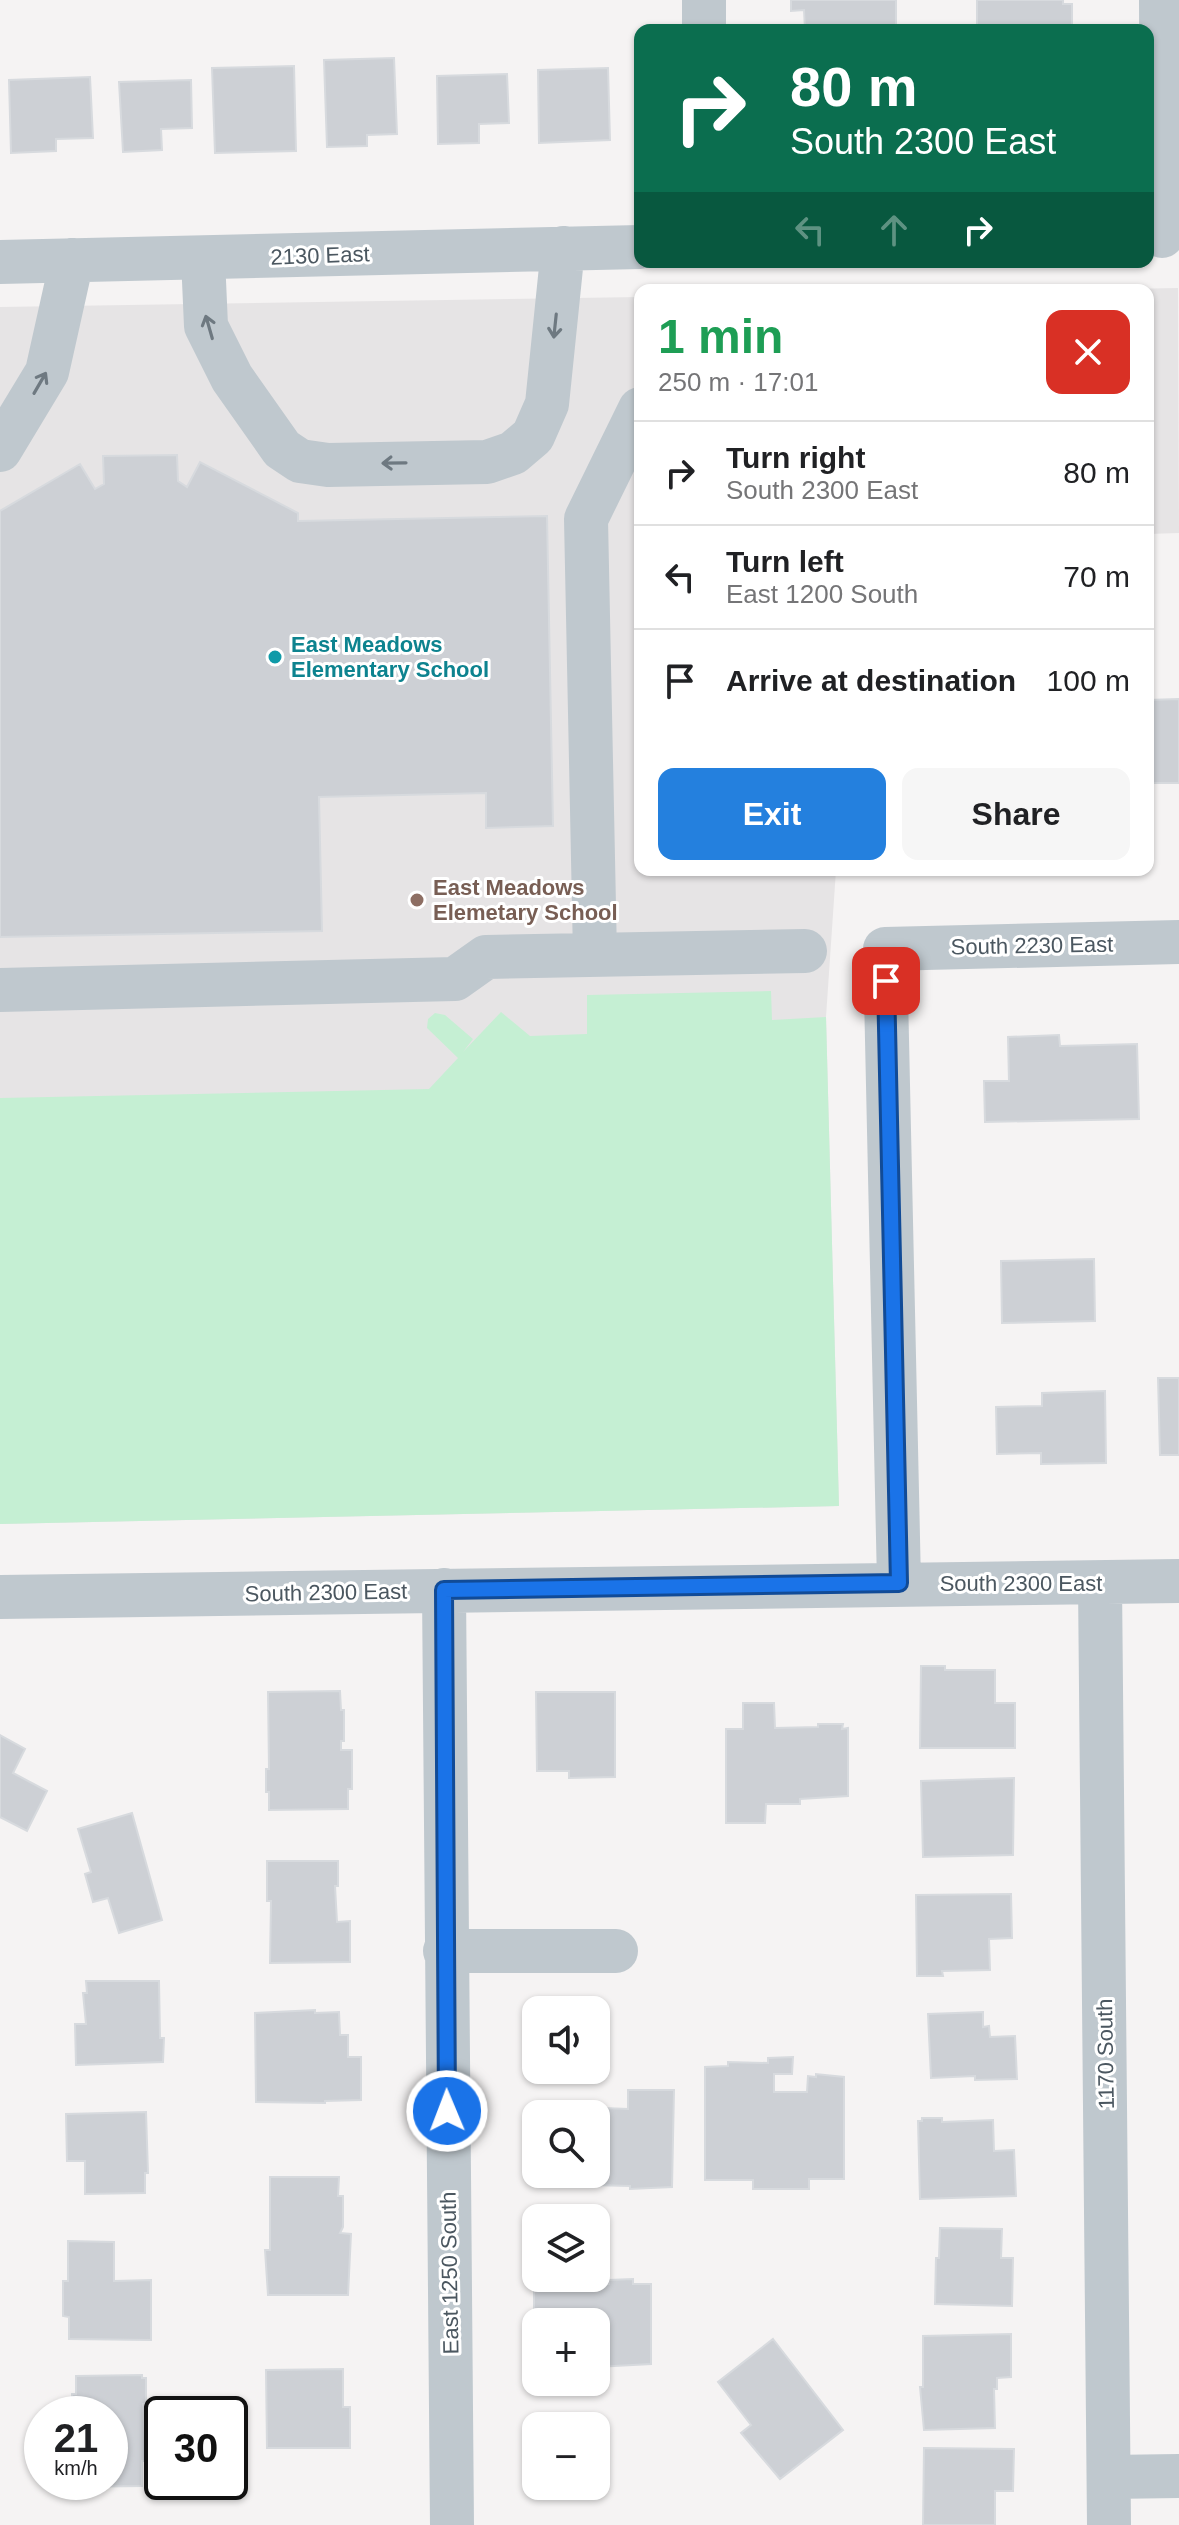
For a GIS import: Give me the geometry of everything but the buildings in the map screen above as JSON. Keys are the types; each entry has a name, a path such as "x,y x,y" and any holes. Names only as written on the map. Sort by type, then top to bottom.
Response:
{"street":[{"path":"704,0 704,24"},
{"path":"1161,0 1163,236"},
{"name":"2130 East","path":"0,262 634,247"},
{"path":"203,258 206,326 232,378 282,449 300,461 328,465 487,462 513,453 533,436 547,404 563,248"},
{"path":"0,450 47,372 72,260"},
{"path":"595,955 586,519 634,421"},
{"name":"South 2230 East","path":"899,1583 885,949 1179,942"},
{"path":"0,990 455,979 486,957 805,951"},
{"name":"South 2300 East","path":"0,1597 1179,1581"},
{"name":"1170 South","path":"1100,1583 1109,2525"},
{"name":"East 1250 South","path":"444,1590 452,2525"},
{"path":"445,1951 616,1951"},
{"path":"1109,2477 1179,2476"}],"shaded area":[{"path":"1154,288 1178,288 1179,533 1154,534"},
{"name":"East Meadows Elemetary School","path":"634,297 634,876 836,876 826,1017 839,1506 0,1524 0,307"}],"green space":[{"path":"771,991 772,1020 826,1017 839,1506 0,1524 0,1098 429,1089 458,1058 427,1028 428,1019 435,1013 445,1015 473,1039 463,1052 501,1012 530,1036 587,1034 587,995"}],"place":[{"name":"East Meadows Elementary School","path":"275,657"},
{"name":"East Meadows Elemetary School","path":"417,900"}],"route":[{"path":"447,2111 444,1590 899,1583 886,981"}]}
